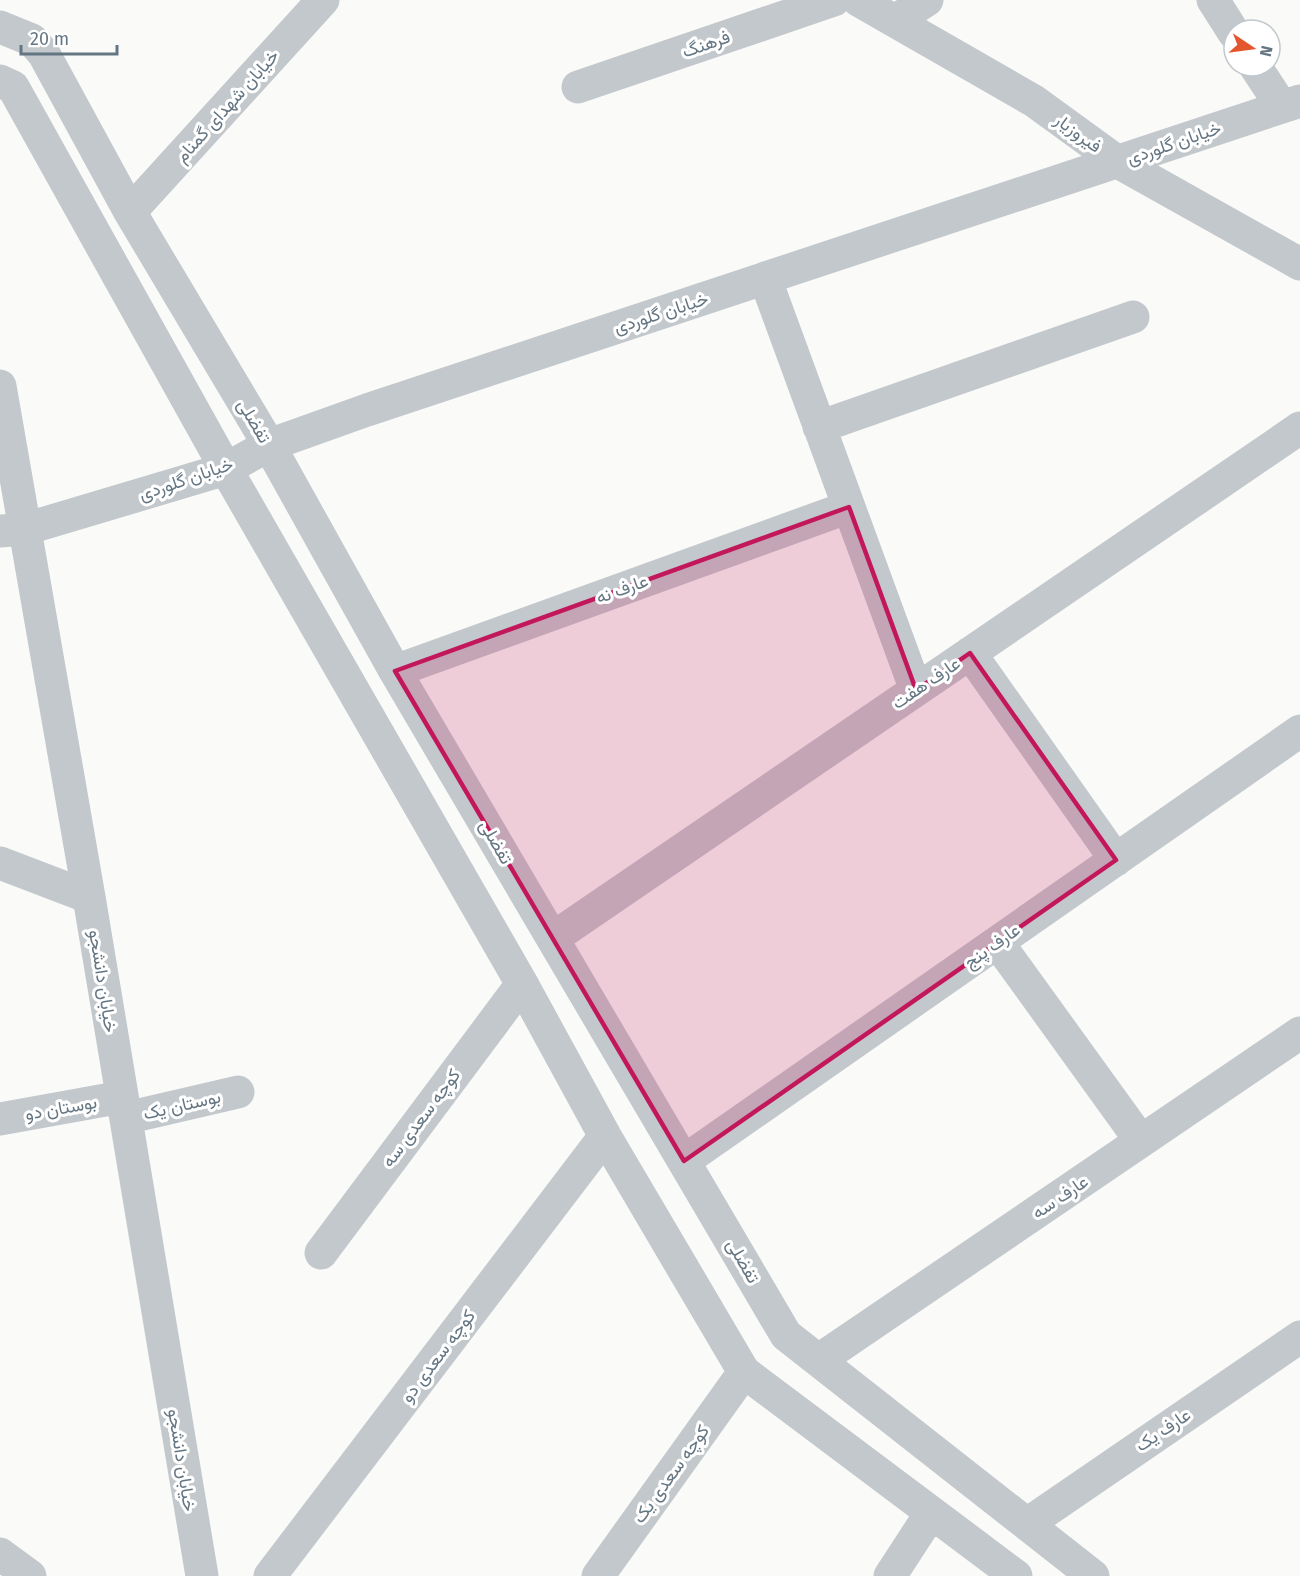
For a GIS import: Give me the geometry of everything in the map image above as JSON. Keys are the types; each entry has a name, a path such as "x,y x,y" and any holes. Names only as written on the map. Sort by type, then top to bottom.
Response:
{"street":[{"name":"خیابان شهدای گمنام","path":"130,212 323,0"},
{"name":"فرهنگ","path":"578,87 834,0"},
{"name":"فیروزیار","path":"858,0 1034,101 1118,162 1300,264"},
{"path":"895,21 927,0"},
{"path":"1213,0 1224,18"},
{"name":"تفضلی","path":"0,27 32,40 44,54 130,212 269,445 395,670 786,1335 1093,1576"},
{"path":"1267,78 1291,104"},
{"path":"0,81 13,87 226,469 522,984 605,1136 744,1372 1016,1576"},
{"name":"خیابان گلوردی","path":"13,530 226,469 269,445 367,410 1291,104"},
{"path":"765,278 916,690"},
{"path":"819,427 1133,317"},
{"name":"خیابان دانشجو","path":"0,386 13,530 89,897 201,1576"},
{"name":"عارف هفت","path":"553,938 1300,428"},
{"name":"عارف نه","path":"395,670 849,507"},
{"path":"970,653 1116,860"},
{"name":"عارف پنج","path":"684,1161 1300,731"},
{"path":"0,863 89,897"},
{"path":"998,943 1141,1141"},
{"name":"کوچه سعدی سه","path":"321,1253 522,984"},
{"name":"عارف سه","path":"819,1360 1300,1033"},
{"name":"بوستان یک","path":"124,1108 238,1092"},
{"name":"بوستان دو","path":"0,1119 124,1108"},
{"name":"کوچه سعدی دو","path":"270,1576 605,1136"},
{"name":"عارف یک","path":"1027,1524 1300,1336"},
{"name":"کوچه سعدی یک","path":"598,1576 744,1372"},
{"path":"890,1576 931,1513"},
{"path":"0,1554 30,1576"}],"highlighted area":[{"path":"849,507 916,690 970,653 1116,860 684,1161 395,671"}]}
